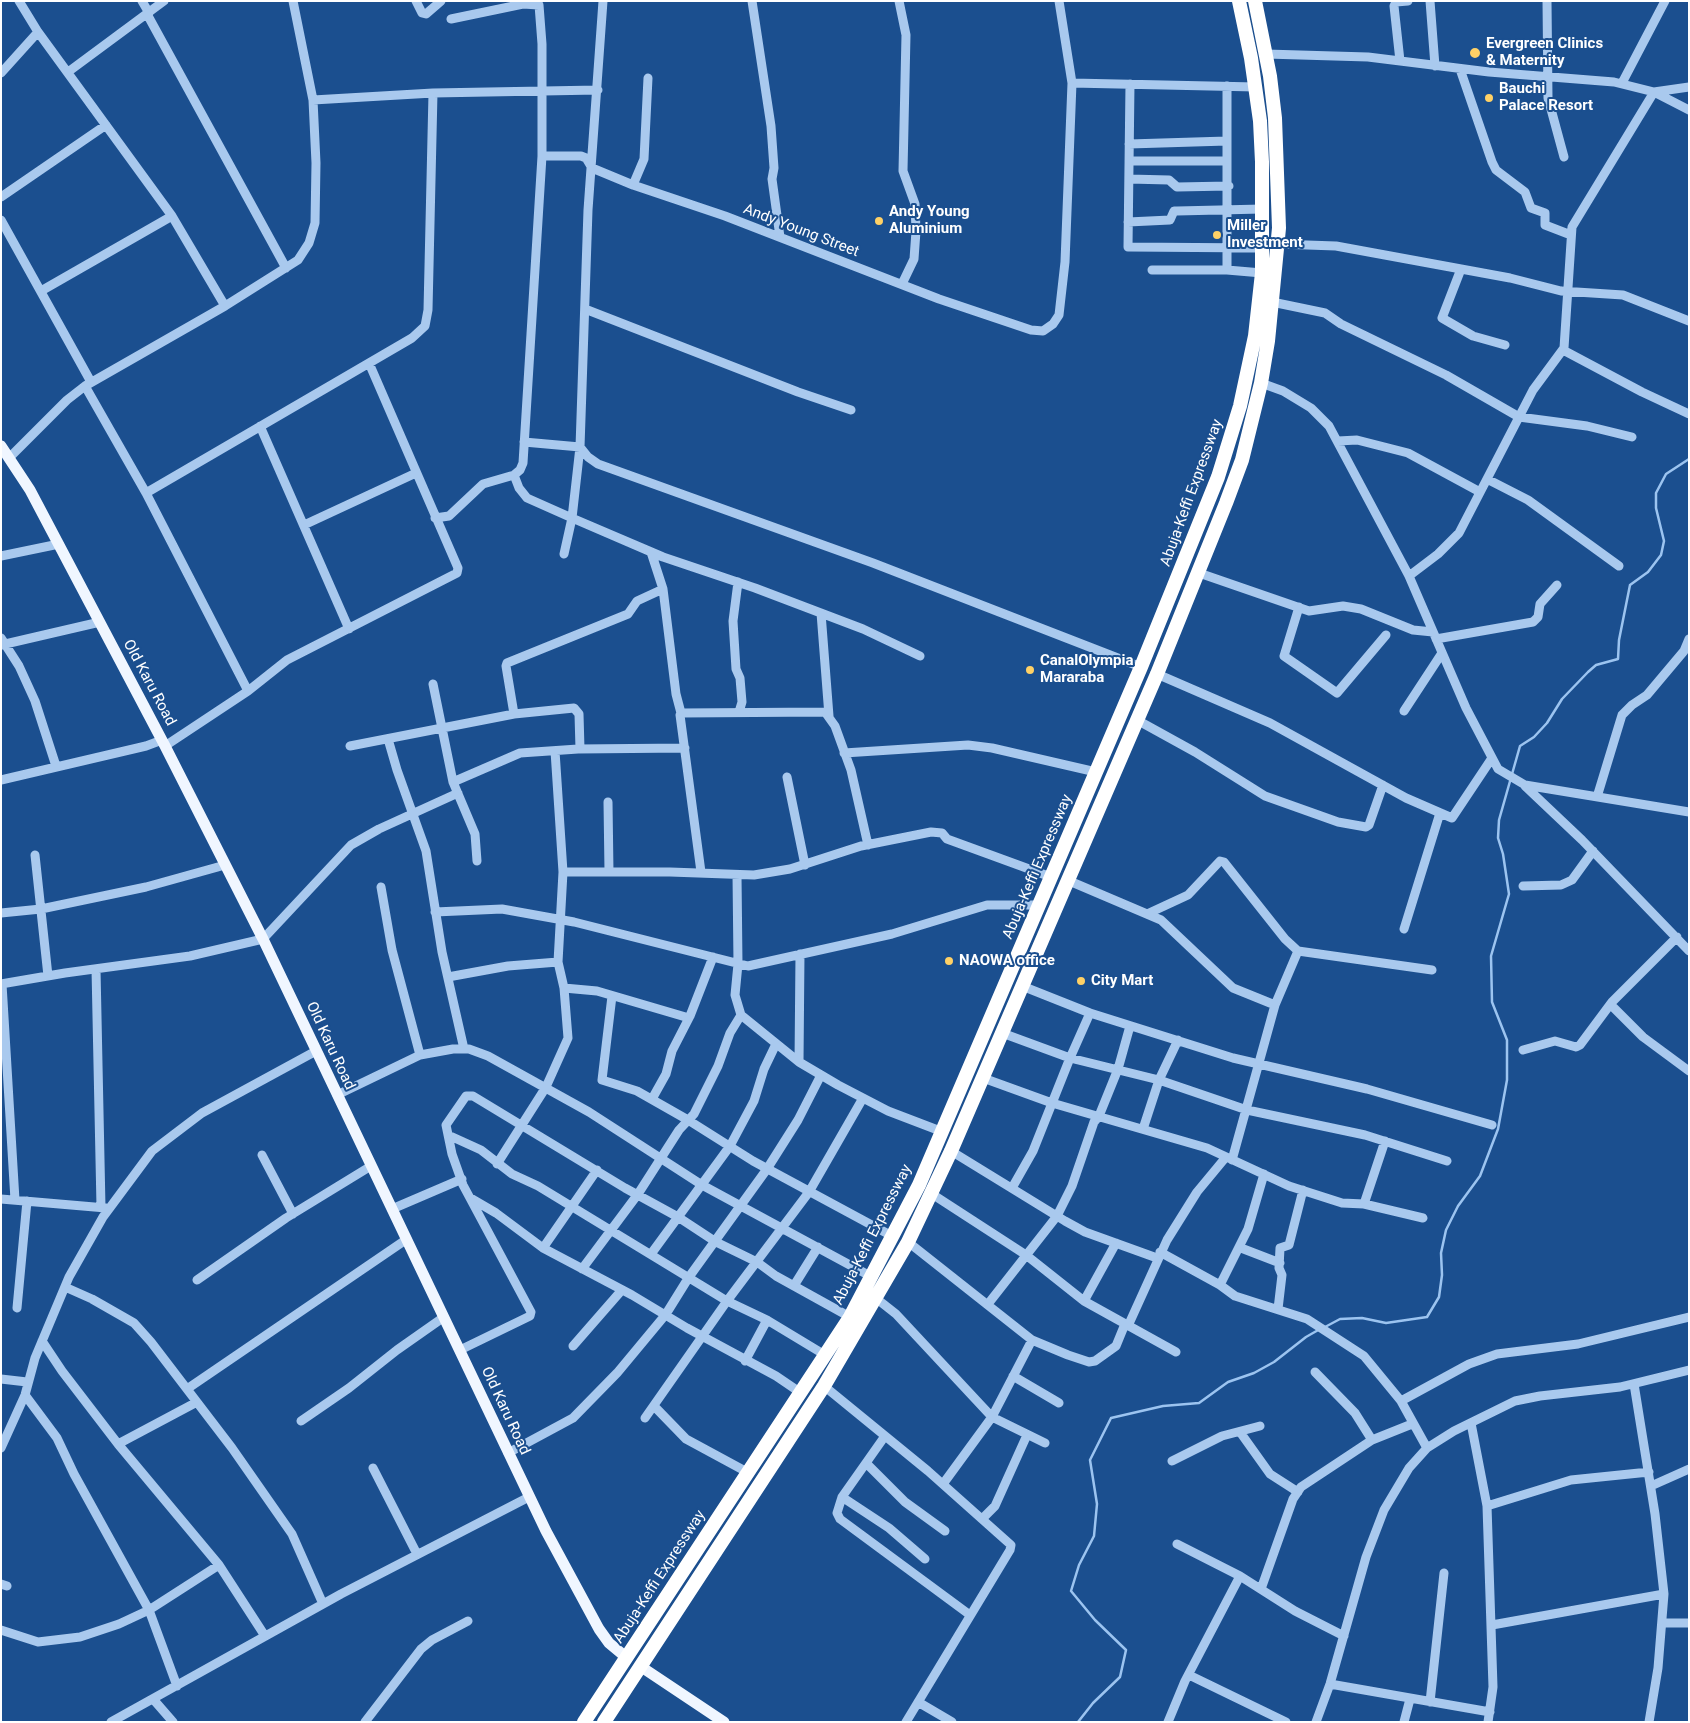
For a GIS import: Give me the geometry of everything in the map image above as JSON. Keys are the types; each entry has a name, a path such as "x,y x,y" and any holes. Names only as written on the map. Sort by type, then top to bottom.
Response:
{"highway":[{"name":"Abuja-Keffi Expressway","path":"584,1722 628,1658 747,1472 801,1393 850,1316 872,1277 943,1132 1141,667 1193,540 1230,441 1255,336 1262,273 1261,140 1256,87 1239,1"},
{"name":"Abuja-Keffi Expressway","path":"604,1722 824,1386 877,1299 908,1242 951,1151 1157,674 1199,573 1242,460 1260,383 1272,302 1279,228 1275,118 1266,54 1255,1"},
{"path":"1262,193 1270,196 1279,195"},
{"path":"1262,227 1271,226 1279,228"}],"main road":[{"name":"Old Karu Road","path":"1,446 30,490 59,544 164,743 263,939 529,1497 599,1629 609,1643 628,1658"},
{"path":"640,1666 724,1722"}],"street":[{"path":"19,1 38,32 172,216 225,306"},
{"path":"142,1 286,268"},
{"path":"68,72 164,1"},
{"path":"9,458 66,400 88,384 225,306 286,268 298,260 309,243 314,223 316,164 313,100 306,54 293,1"},
{"path":"416,1 422,13 426,14 441,1"},
{"path":"564,554 572,518 580,447 588,210 603,1"},
{"path":"752,1 771,126 774,168 772,180 780,237"},
{"path":"899,1 906,35 903,171 915,204 916,231 914,259 902,284"},
{"path":"1059,1 1072,83 1256,87"},
{"path":"1400,61 1394,6 1396,2 1408,1"},
{"path":"1430,1 1434,66"},
{"path":"1547,1 1548,98 1564,157"},
{"path":"1622,83 1665,1"},
{"path":"434,518 449,516 483,484 514,475 520,470 523,463 542,156 543,90 539,6 523,4 451,19"},
{"path":"1,74 38,32"},
{"path":"1266,54 1368,57 1460,69 1622,83 1654,92 1689,110"},
{"path":"1460,69 1496,170 1525,192 1531,208 1545,214 1545,225 1571,235"},
{"path":"633,185 644,158 648,78"},
{"name":"Andy Young Street","path":"542,156 581,156 586,158 592,168 633,185 1031,330 1043,331 1053,324 1059,314 1066,262 1072,83"},
{"path":"1130,84 1127,245 1131,248 1262,248"},
{"path":"1227,86 1229,186 1227,270"},
{"path":"1654,92 1689,87"},
{"path":"313,100 543,90 598,90"},
{"path":"1409,576 1438,554 1459,533 1534,390 1562,350 1565,342 1572,227 1654,92"},
{"path":"146,492 412,338 425,326 428,310 433,94"},
{"path":"1,197 106,126"},
{"path":"1129,144 1227,141"},
{"path":"1129,161 1227,161"},
{"path":"1129,179 1169,180 1177,187 1229,186"},
{"path":"1128,222 1170,220 1174,211 1262,209"},
{"path":"41,291 172,216"},
{"path":"1,220 41,291 248,691"},
{"path":"1278,244 1336,246 1461,269 1568,292 1623,295 1689,321"},
{"path":"1461,269 1442,318 1473,336 1505,345"},
{"path":"1152,270 1227,270 1262,273"},
{"path":"1272,302 1325,313 1341,324 1446,375 1519,417 1587,426 1632,437"},
{"path":"586,309 851,410"},
{"path":"1562,350 1642,392 1689,414"},
{"path":"1,780 164,743 248,691 287,660 457,573 458,568 434,518 369,363"},
{"path":"1260,383 1283,391 1311,408 1329,426 1409,576 1466,708 1498,769 1525,785 1593,850 1689,951"},
{"path":"260,426 349,629"},
{"path":"1338,441 1357,440 1408,453 1480,492"},
{"path":"524,442 580,447 588,457 598,464 873,563 1141,667"},
{"path":"304,525 416,473"},
{"path":"514,475 519,488 527,498 651,552 822,613 863,629 920,656"},
{"path":"1487,478 1528,500 1619,566"},
{"path":"1,556 59,544"},
{"path":"651,552 663,589 702,872"},
{"path":"1199,573 1309,611 1343,606 1360,609 1413,630 1435,635 1533,622 1538,617 1540,604 1558,585"},
{"path":"738,582 733,621 736,669 740,678 742,702 739,712"},
{"path":"514,714 507,663 628,614 637,601 663,589"},
{"path":"1299,607 1284,656 1337,693 1386,636"},
{"path":"822,613 829,716"},
{"path":"56,766 31,692 19,666 2,642 100,622"},
{"path":"1597,797 1622,715 1632,705 1647,695 1684,651 1689,639"},
{"path":"1404,711 1442,653"},
{"path":"1157,674 1270,723 1383,785 1452,818 1456,815 1492,758"},
{"path":"433,684 454,782 475,834 476,861"},
{"path":"350,746 514,714 577,709 580,749"},
{"path":"681,713 821,711 829,716 835,726 851,770 868,845"},
{"path":"1137,720 1195,752 1265,796 1338,822 1366,827 1369,825 1383,785"},
{"path":"388,739 428,858 435,912 464,1049"},
{"path":"844,753 968,745 992,748 1096,772"},
{"path":"454,782 520,753 580,749 685,748"},
{"path":"497,1164 546,1086 568,1038 564,988 558,962 558,919 562,872 555,751"},
{"path":"787,777 805,865"},
{"path":"1525,785 1689,812"},
{"path":"15,1200 2,984 190,956 263,939 351,846 379,829 458,793"},
{"path":"608,802 609,872"},
{"path":"1404,929 1440,813"},
{"path":"562,872 702,872 754,876 805,865 868,845 931,832 942,833 946,839 1051,877"},
{"path":"1523,886 1561,885 1572,880 1593,850"},
{"path":"35,855 48,976"},
{"path":"1147,914 1188,895 1220,861 1224,862 1285,939 1298,951 1432,970"},
{"path":"1,913 41,909 146,887 225,865"},
{"path":"737,875 738,964 735,995 741,1015 799,1062 821,1075 888,1111 943,1132"},
{"path":"1067,880 1165,923 1219,976 1234,988 1275,1005"},
{"path":"381,887 392,950 420,1055"},
{"path":"435,912 502,910 558,919 748,966 892,934 987,906 1039,905"},
{"path":"1523,1050 1555,1041 1576,1047 1580,1045 1610,1005 1677,937"},
{"path":"908,1242 1032,1340 1091,1362 1116,1346 1158,1255 1197,1192 1229,1158 1247,1110 1275,1005 1298,951"},
{"path":"799,1062 800,954"},
{"path":"652,1099 666,1074 672,1051 689,1018 713,957"},
{"path":"448,977 508,966 558,962"},
{"path":"96,969 105,1208"},
{"path":"1022,986 1090,1013 1259,1065 1367,1089 1492,1125"},
{"path":"564,988 586,989 689,1018"},
{"path":"612,996 602,1080 637,1091 652,1099 767,1169 892,1236"},
{"path":"1610,1005 1643,1037 1689,1071"},
{"path":"1012,1188 1034,1151 1070,1058 1090,1013"},
{"path":"582,1269 613,1230 661,1157 694,1114 718,1066 730,1033 741,1015"},
{"path":"988,1304 1026,1255 1043,1237 1057,1216 1072,1186 1094,1122 1100,1116 1118,1069 1130,1026"},
{"path":"1002,1033 1070,1058 1159,1080 1247,1110 1385,1141 1447,1161"},
{"path":"1143,1129 1159,1080 1178,1040"},
{"path":"651,1254 730,1146 754,1101 764,1069 776,1044"},
{"path":"337,1095 420,1055 464,1049 488,1056 546,1086 661,1157 702,1185 872,1277"},
{"path":"1,1448 25,1395 27,1382 42,1341 65,1287 105,1208 152,1151 173,1135 202,1114 316,1052"},
{"path":"508,1453 573,1418 617,1373 666,1314 689,1277 767,1169 798,1120 821,1075"},
{"path":"982,1078 1052,1103 1207,1148 1303,1190 1342,1203 1364,1204 1423,1218"},
{"path":"460,1350 530,1316 531,1312 470,1198 448,1135 446,1125 466,1096 473,1096 678,1217 716,1242 757,1262 776,1276 795,1284 850,1316"},
{"path":"645,1418 727,1301 809,1192 863,1098"},
{"path":"448,1135 481,1150 497,1164 613,1230 727,1301 767,1320 825,1355"},
{"path":"1364,1204 1385,1141"},
{"path":"951,1151 1085,1232 1158,1255 1220,1285 1235,1296 1307,1319 1364,1356 1401,1401 1426,1448"},
{"path":"262,1155 293,1214"},
{"path":"197,1280 293,1214 371,1166"},
{"path":"543,1248 596,1170"},
{"path":"1220,1285 1248,1229 1264,1174"},
{"path":"392,1208 462,1179"},
{"path":"1278,1309 1282,1275 1280,1248 1289,1245 1303,1190"},
{"path":"932,1194 1026,1255 1084,1301 1176,1352"},
{"path":"470,1198 496,1213 543,1248 666,1314 702,1337 776,1376 801,1393"},
{"path":"1,1199 105,1208"},
{"path":"17,1308 27,1201"},
{"path":"188,1389 407,1239"},
{"path":"1084,1301 1116,1243"},
{"path":"795,1284 818,1247"},
{"path":"1240,1248 1280,1263"},
{"path":"65,1287 92,1299 134,1323 188,1389 292,1534 324,1604"},
{"path":"573,1346 621,1291"},
{"path":"877,1299 896,1314 992,1417 1045,1443"},
{"path":"301,1421 349,1388 397,1350 444,1317"},
{"path":"1401,1401 1469,1364 1497,1354 1578,1344 1689,1317"},
{"path":"745,1361 767,1320"},
{"path":"943,1484 992,1417 1032,1340"},
{"path":"42,1341 62,1371 118,1444 219,1565 265,1636"},
{"path":"1316,1722 1330,1684 1366,1557 1384,1510 1409,1468 1426,1448 1515,1401 1634,1384 1689,1370"},
{"path":"1315,1372 1355,1412 1372,1440"},
{"path":"1012,1376 1059,1403"},
{"path":"1,1379 27,1382"},
{"path":"1634,1384 1649,1472 1664,1594 1663,1623 1649,1722"},
{"path":"824,1386 1009,1541 1010,1550 906,1722"},
{"path":"25,1395 57,1438 74,1474 149,1610 177,1686"},
{"path":"118,1444 197,1402"},
{"path":"654,1406 686,1440 747,1472"},
{"path":"1330,1684 1430,1702 1489,1717 1494,1687 1487,1506 1471,1423"},
{"path":"1261,1589 1301,1487 1372,1440 1412,1424"},
{"path":"1172,1461 1222,1436 1260,1426"},
{"path":"1240,1432 1270,1474 1298,1492"},
{"path":"983,1518 995,1506 1027,1435"},
{"path":"885,1436 842,1497 837,1513 840,1519 970,1615"},
{"path":"867,1464 905,1502 945,1531"},
{"path":"373,1468 417,1554"},
{"path":"1651,1486 1689,1469"},
{"path":"1487,1506 1571,1480 1649,1472"},
{"path":"111,1722 324,1604 529,1497"},
{"path":"842,1497 889,1528 925,1559"},
{"path":"1177,1544 1240,1576 1295,1611 1344,1636"},
{"path":"1,1630 38,1642 80,1637 119,1624 149,1610 219,1565"},
{"path":"1430,1702 1444,1573"},
{"path":"1168,1722 1189,1675 1240,1576"},
{"path":"1492,1625 1664,1594"},
{"path":"365,1722 421,1649 432,1640 468,1621"},
{"path":"1663,1623 1689,1623"},
{"path":"1189,1675 1286,1722"},
{"path":"1404,1722 1410,1699"},
{"path":"153,1700 174,1722"},
{"path":"918,1702 952,1722"}],"waterway":[{"path":"1325,1327 1340,1319 1362,1318 1386,1323 1427,1317 1439,1297 1442,1275 1441,1253 1446,1230 1458,1206 1480,1176 1498,1129 1507,1080 1507,1040 1492,1002 1491,956 1509,894 1503,854 1498,838 1499,820 1520,746 1534,737 1547,723 1562,699 1588,672 1596,665 1618,659 1619,640 1630,585 1648,572 1661,555 1664,541 1656,508 1656,493 1666,474 1689,459"},
{"path":"1078,1722 1093,1703 1120,1677 1126,1650 1095,1620 1071,1591 1079,1565 1094,1536 1097,1504 1090,1460 1111,1418 1163,1406 1199,1403 1228,1382 1254,1373 1274,1362 1306,1337 1320,1329"}],"place":[{"name":"Evergreen Clinics & Maternity","path":"1475,53"},
{"name":"Bauchi Palace Resort","path":"1489,98"},
{"name":"Andy Young Aluminium","path":"879,221"},
{"name":"Miller Investment","path":"1217,235"},
{"name":"CanalOlympia Mararaba","path":"1030,670"},
{"name":"NAOWA office","path":"949,961"},
{"name":"City Mart","path":"1081,981"}]}
